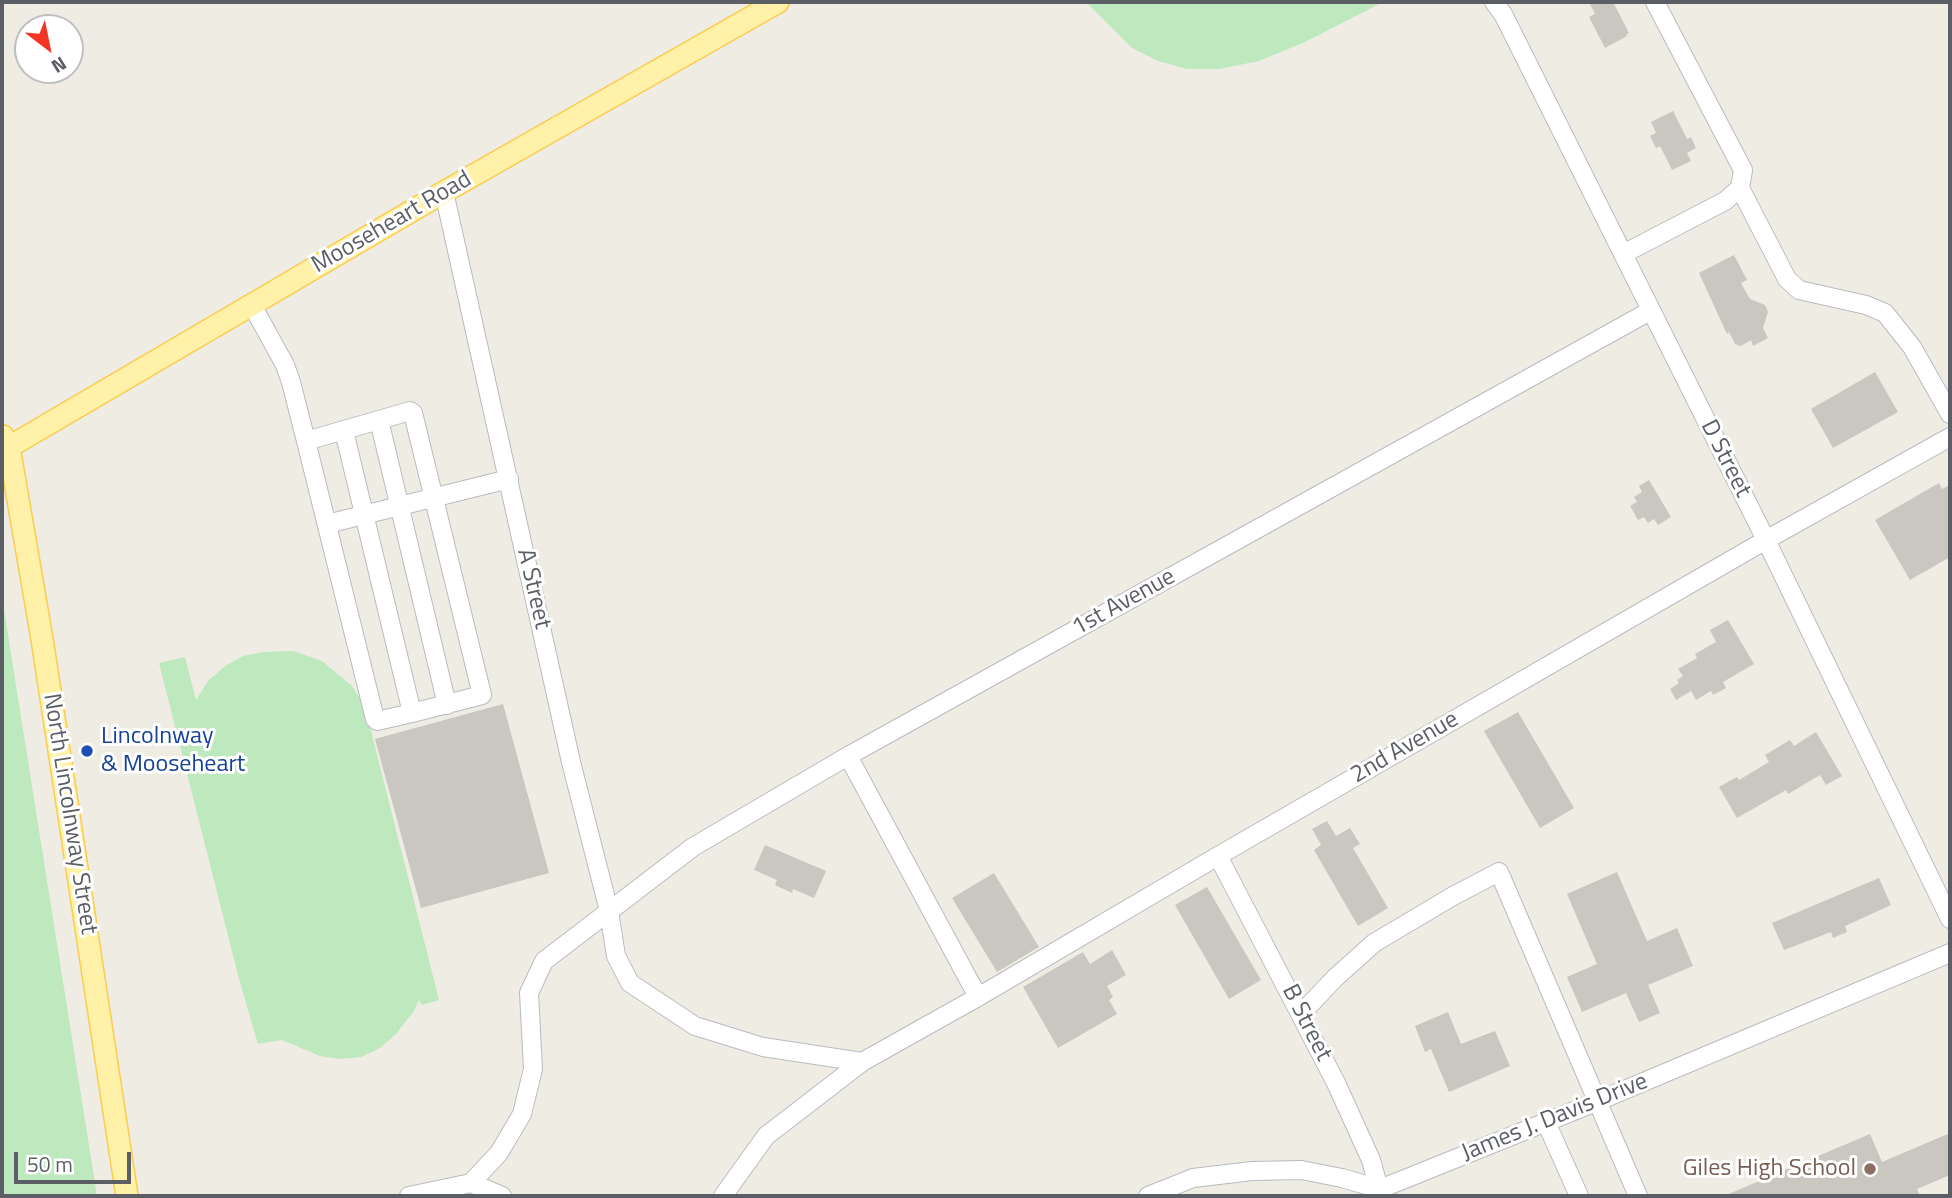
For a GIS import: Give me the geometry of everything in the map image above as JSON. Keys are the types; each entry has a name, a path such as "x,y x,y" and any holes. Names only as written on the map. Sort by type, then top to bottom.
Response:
{"main road":[{"name":"Mooseheart Road","path":"5,441 251,305 778,2"},
{"name":"North Lincolnway Street","path":"5,441 42,639 127,1196"}],"street":[{"name":"D Street","path":"1494,2 1503,14 1766,540 1950,919"},
{"path":"1655,2 1743,170 1740,188 1787,279 1799,290 1866,305 1885,313 1912,347 1950,414"},
{"path":"1623,254 1725,201 1740,188"},
{"name":"A Street","path":"444,192 571,762 609,911 616,956 630,983 695,1026 762,1047 862,1062"},
{"path":"251,305 285,365 291,382 375,719 377,722 482,695 413,413 410,411 306,441"},
{"name":"1st Avenue","path":"471,1182 499,1153 522,1114 533,1069 529,993 544,961 693,847 848,756 1650,311"},
{"path":"380,420 447,705"},
{"path":"344,431 412,713"},
{"name":"2nd Avenue","path":"723,1196 766,1136 862,1062 1766,540 1950,438"},
{"path":"327,524 509,480"},
{"path":"848,756 978,997"},
{"name":"B Street","path":"1218,856 1301,1014 1371,1160 1380,1193"},
{"path":"1301,1014 1335,978 1374,943 1499,872 1638,1196"},
{"name":"James J. Davis Drive","path":"1380,1193 1950,953"},
{"path":"1546,1122 1579,1196"},
{"path":"1148,1196 1193,1178 1252,1171 1301,1170 1342,1178 1380,1193"},
{"path":"409,1196 471,1182 502,1196"}],"green space":[{"path":"1086,2 1383,2 1305,42 1259,61 1219,69 1187,69 1158,61 1132,48"},
{"path":"2,597 97,1196 2,1196"},
{"path":"293,651 322,661 352,686 365,707 439,1000 422,1005 419,1000 396,1034 380,1048 361,1057 340,1059 320,1056 282,1040 258,1044 159,663 185,657 196,700 208,681 225,666 243,656"}],"building":[{"path":"1589,2 1613,2 1629,33 1627,36 1605,48 1589,17 1595,14"},
{"path":"1673,111 1687,139 1691,137 1696,148 1687,153 1691,161 1672,170 1660,146 1656,148 1650,136 1656,133 1651,122"},
{"path":"1734,255 1747,280 1741,283 1750,299 1765,305 1768,312 1763,328 1768,338 1753,346 1751,340 1741,346 1735,344 1729,332 1727,334 1699,273"},
{"path":"1875,372 1898,412 1833,448 1811,409"},
{"path":"1649,480 1671,517 1658,525 1654,519 1648,523 1644,517 1638,520 1630,506 1637,502 1634,497 1642,492 1639,486"},
{"path":"1939,483 1942,489 1950,485 1950,557 1910,580 1875,520"},
{"path":"1728,620 1754,664 1723,682 1726,688 1713,695 1711,691 1696,700 1691,691 1676,700 1670,689 1679,683 1677,680 1683,676 1678,669 1697,658 1695,654 1716,642 1710,630"},
{"path":"503,704 549,873 421,908 375,739"},
{"path":"1518,712 1574,808 1540,828 1484,731"},
{"path":"1816,732 1842,776 1826,785 1820,775 1788,794 1786,790 1737,818 1719,787 1737,777 1739,780 1769,762 1765,755 1790,740 1794,746"},
{"path":"1327,821 1336,836 1350,828 1360,844 1353,848 1388,908 1358,926 1314,850 1321,845 1312,829"},
{"path":"765,845 826,871 814,898 793,889 792,893 775,885 777,880 754,870"},
{"path":"1617,872 1647,941 1677,928 1693,966 1648,985 1660,1013 1639,1022 1626,993 1582,1012 1567,977 1597,964 1567,894"},
{"path":"994,873 1039,947 997,972 952,898"},
{"path":"1879,878 1891,905 1845,926 1847,932 1833,938 1831,932 1784,950 1772,923"},
{"path":"1207,887 1261,980 1229,999 1175,905"},
{"path":"1112,950 1126,975 1107,986 1113,997 1109,1000 1117,1014 1058,1048 1023,987 1083,952 1090,964"},
{"path":"1448,1012 1461,1044 1495,1031 1510,1066 1449,1092 1431,1049 1425,1052 1415,1026"},
{"name":"Giles High School","path":"1950,1133 1950,1175 1917,1189 1920,1196 1724,1196 1870,1134 1882,1162"}],"place":[{"name":"Lincolnway & Mooseheart","path":"87,751"},
{"name":"Giles High School","path":"1870,1169"}]}
